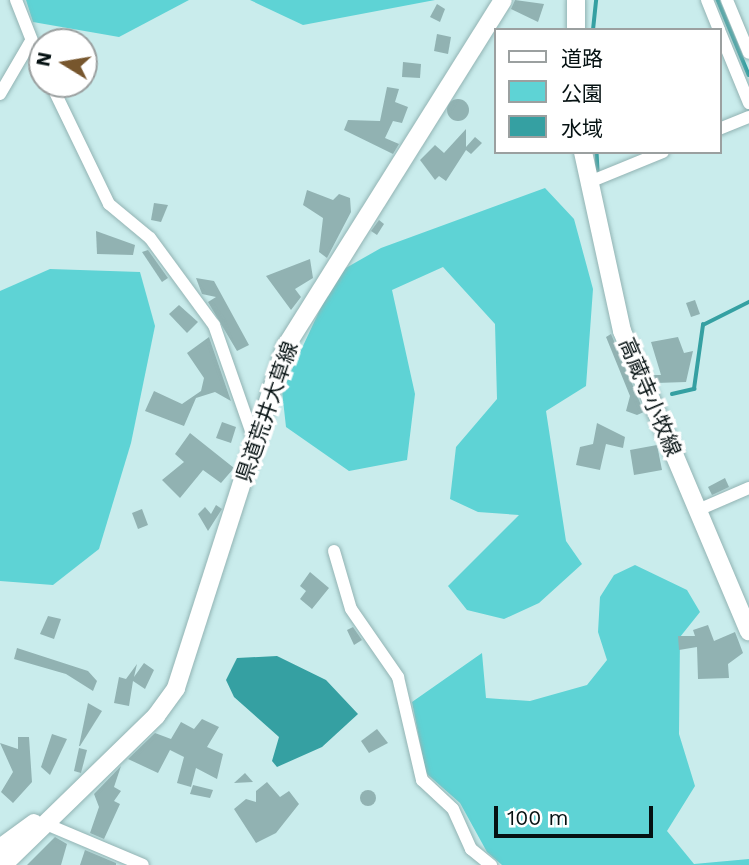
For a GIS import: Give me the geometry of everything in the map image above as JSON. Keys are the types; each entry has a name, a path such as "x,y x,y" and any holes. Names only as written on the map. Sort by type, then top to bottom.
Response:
{"main road":[{"name":"県道荒井大草線","path":"3,865 80,793 176,688 286,346 503,0"},
{"path":"576,0 576,28"},
{"name":"高蔵寺小牧線","path":"583,154 587,183 622,331 749,631"},
{"name":"県道荒井大草線","path":"0,848 80,793"}],"street":[{"path":"16,0 28,33"},
{"path":"707,0 718,28"},
{"path":"727,0 749,53"},
{"path":"721,35 749,103"},
{"path":"0,94 28,46"},
{"path":"58,98 109,204 149,238 214,325 255,442"},
{"path":"721,128 749,117"},
{"path":"587,183 658,154"},
{"path":"698,510 749,488"},
{"path":"334,551 351,609 398,677 422,780 453,809 471,849 491,865"},
{"path":"46,824 143,865"}],"green space":[{"path":"26,0 189,0 119,37 98,33 98,28 67,28 33,22"},
{"path":"250,0 435,0 303,25"},
{"path":"545,188 574,219 593,289 586,386 546,411 566,541 582,564 539,603 504,619 467,610 448,586 519,515 478,512 450,499 456,447 497,399 495,324 443,267 392,290 415,394 407,460 349,471 286,427 282,391 337,273 381,248"},
{"path":"50,269 140,272 155,326 131,443 99,549 53,585 0,581 0,291"},
{"path":"635,565 687,590 700,612 680,637 679,734 695,786 667,831 694,864 749,859 749,865 502,865 487,852 460,803 426,773 412,702 482,653 486,698 530,701 587,685 607,660 598,632 600,597 614,575"}],"water":[{"path":"277,656 326,680 358,714 322,747 277,767 272,761 279,737 234,697 226,680 237,658"}],"building":[{"path":"515,0 544,4 538,22 511,9"},
{"path":"437,4 445,9 440,22 430,17"},
{"path":"437,34 451,37 448,54 434,51"},
{"path":"403,62 421,64 420,78 402,77"},
{"path":"387,87 399,89 395,102 408,107 402,123 393,121 385,138 399,144 393,154 344,130 348,120 380,121"},
{"path":"458,99 466,102 469,110 466,118 458,121 450,118 447,110 450,102"},
{"path":"466,129 466,147 475,137 482,143 471,154 466,150 446,181 439,176 435,180 420,160 435,145 444,153"},
{"path":"307,190 333,200 339,194 350,198 351,212 327,258 319,252 323,218 303,205"},
{"path":"154,203 168,205 161,222 151,220"},
{"path":"379,220 384,224 377,235 371,231"},
{"path":"96,231 135,245 133,255 97,254"},
{"path":"148,250 168,278 162,282 142,252"},
{"path":"310,259 313,278 295,289 301,297 291,310 266,276"},
{"path":"196,278 214,281 249,345 237,351 208,302 216,297 202,294"},
{"path":"695,300 700,314 691,317 686,303"},
{"path":"179,305 198,322 187,333 169,314"},
{"path":"611,334 644,412 637,415 626,411 630,396 606,337"},
{"path":"209,337 231,401 215,392 196,398 184,426 145,411 154,391 182,404 201,391 204,378 187,353"},
{"path":"678,337 684,353 693,351 686,382 656,383 653,375 661,375 651,342"},
{"path":"222,422 236,427 231,443 216,438"},
{"path":"597,423 625,437 623,448 606,444 600,470 576,465 580,447 593,444"},
{"path":"190,433 234,468 221,483 203,470 180,498 162,480 184,462 175,454"},
{"path":"657,445 662,470 634,475 630,450"},
{"path":"725,478 729,487 712,495 708,487"},
{"path":"216,505 222,509 208,531 198,514 205,507 211,514"},
{"path":"142,509 148,525 138,529 132,513"},
{"path":"310,572 329,588 312,609 300,599 306,591 300,586"},
{"path":"48,616 61,619 54,639 40,634"},
{"path":"708,625 714,641 735,632 743,653 728,664 729,678 698,679 697,647 679,650 678,636 695,636 693,630"},
{"path":"353,627 362,640 354,645 347,630"},
{"path":"17,648 88,671 97,681 93,691 66,674 14,659"},
{"path":"144,663 154,670 145,689 133,681 129,706 114,703 119,677 126,679 137,664 134,677"},
{"path":"88,703 102,711 79,746"},
{"path":"202,719 219,727 207,747 223,754 217,779 196,768 191,787 177,783 184,757 170,750 158,773 128,759 155,733 171,739 181,722 194,729"},
{"path":"377,729 388,743 369,753 361,741"},
{"path":"52,734 67,739 50,775 41,767"},
{"path":"18,737 29,737 32,782 13,803 1,792 13,772 0,743 18,749"},
{"path":"79,748 87,750 81,773 74,771"},
{"path":"121,766 114,787 121,791 114,801 120,804 104,839 90,833 99,807 94,794"},
{"path":"245,773 253,782 234,783"},
{"path":"267,782 280,797 289,791 299,804 276,833 256,843 234,809 246,799 256,802 256,791"},
{"path":"193,785 213,790 210,798 190,794"},
{"path":"365,790 371,790 376,798 374,804 365,806 360,801 360,795"},
{"path":"55,837 67,844 61,865 27,865"},
{"path":"85,850 116,863 116,865 80,865"}],"waterway":[{"path":"593,28 596,0"},
{"path":"718,0 749,75"},
{"path":"597,154 598,172"},
{"path":"672,394 694,389 703,325 749,302"}]}
